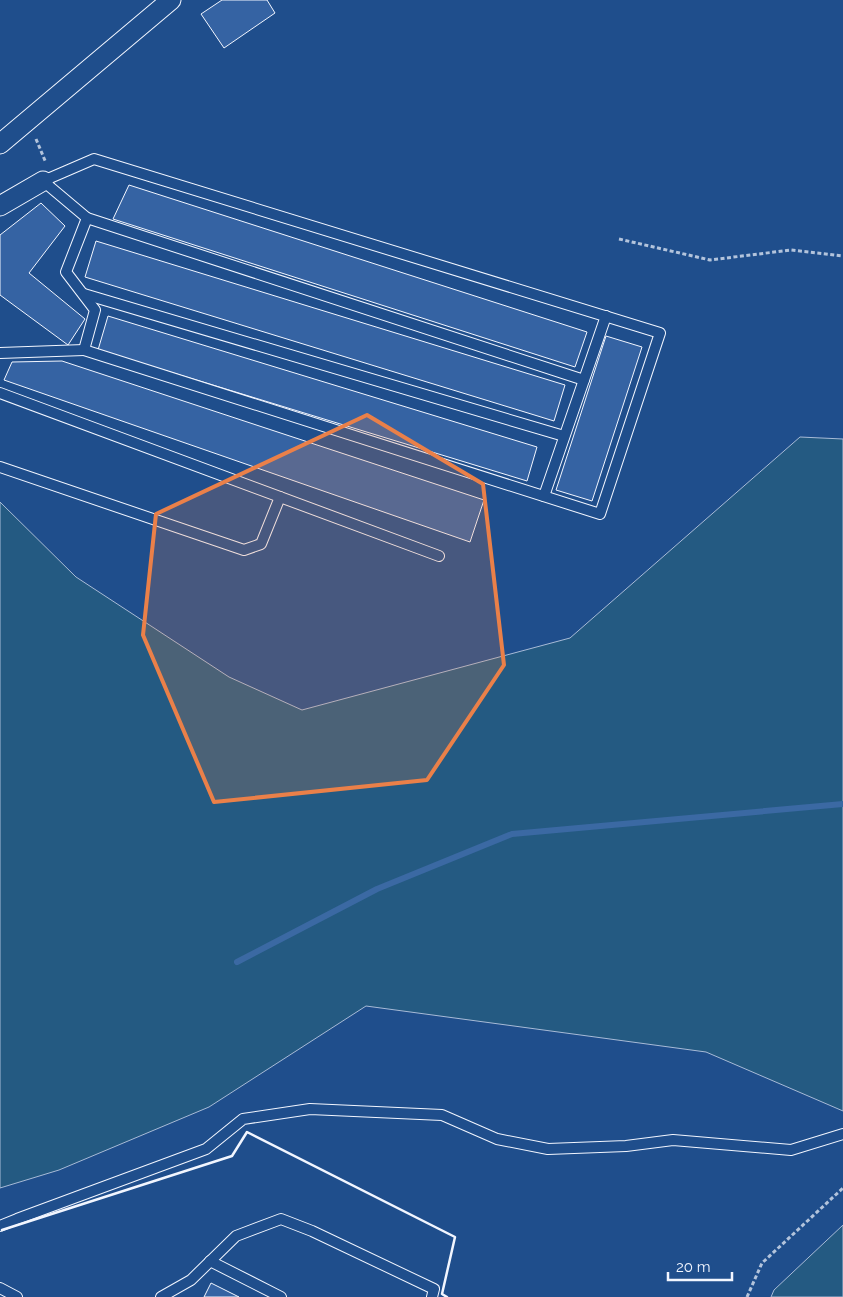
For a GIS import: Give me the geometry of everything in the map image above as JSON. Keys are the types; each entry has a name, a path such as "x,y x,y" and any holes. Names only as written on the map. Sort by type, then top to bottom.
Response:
{"street":[{"path":"0,144 171,0"},
{"path":"0,206 48,179"}],"lane":[{"path":"0,353 84,350 600,514 660,333 94,159 48,179 87,218 584,380"},
{"path":"84,350 95,310 66,272 87,218"},
{"path":"84,294 564,436"},
{"path":"544,496 606,316"},
{"path":"0,393 439,556"},
{"path":"0,467 244,550 260,544 280,497"},
{"path":"0,1226 206,1149 243,1119 310,1109 442,1115 497,1139 548,1149 626,1146 673,1140 792,1150 843,1134"},
{"path":"161,1297 191,1280 236,1236 281,1219 312,1230 434,1289 432,1297"},
{"path":"210,1261 281,1297"},
{"path":"0,1288 17,1297"}],"path":[{"path":"28,121 48,179"},
{"path":"619,239 710,260 791,250 843,256"},
{"path":"747,1297 762,1263 843,1188"}],"highlighted area":[{"path":"367,415 483,484 504,665 427,780 214,802 143,635 156,514"}],"shaded area":[{"path":"800,437 843,439 843,1111 706,1052 366,1006 209,1107 59,1170 0,1188 0,502 76,577 229,677 302,710 570,638"},
{"path":"843,1225 843,1297 771,1297 774,1290"}],"building":[{"path":"222,0 267,0 275,13 224,48 201,14"},
{"path":"129,185 587,332 575,367 113,219"},
{"path":"41,203 65,226 29,273 85,319 68,345 0,295 0,235"},
{"path":"96,241 565,385 554,421 85,277"},
{"path":"108,316 537,447 527,481 98,350"},
{"path":"606,336 642,347 592,501 556,490"},
{"path":"62,361 484,500 470,542 4,380 12,362"},
{"path":"211,1283 239,1297 204,1297"}],"waterway":[{"path":"237,962 377,889 512,834 843,804"}],"wall":[{"path":"2,1230 232,1156 247,1132 455,1237 442,1294 447,1297"}]}
